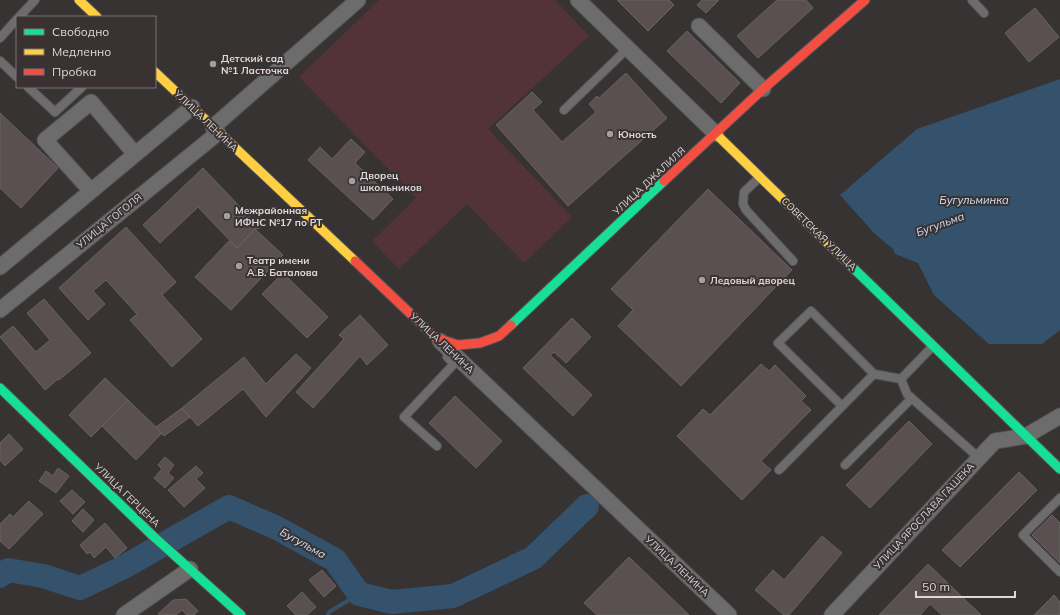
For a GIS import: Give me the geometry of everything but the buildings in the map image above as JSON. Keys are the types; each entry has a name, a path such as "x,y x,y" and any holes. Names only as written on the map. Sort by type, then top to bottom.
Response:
{"main road":[{"path":"79,0 96,16"},
{"name":"УЛИЦА ДЖАЛИЛЯ","path":"436,338 458,345 480,343 500,336 763,89 865,0"},
{"name":"УЛИЦА ЛЕНИНА","path":"156,73 436,338"},
{"name":"СОВЕТСКАЯ УЛИЦА","path":"716,134 1060,469"},
{"name":"УЛИЦА ГЕРЦЕНА","path":"0,388 173,556 190,569 241,615"}],"street":[{"name":"УЛИЦА ГОГОЛЯ","path":"0,310 216,130 358,0"},
{"name":"СОВЕТСКАЯ УЛИЦА","path":"578,0 716,134"},
{"path":"699,26 763,89"},
{"path":"91,191 46,140 91,102 135,154"},
{"path":"0,267 192,107"},
{"name":"УЛИЦА ЛЕНИНА","path":"436,338 729,615"},
{"path":"1026,436 1060,416"},
{"name":"УЛИЦА ЯРОСЛАВА ГАШЕКА","path":"832,615 995,441 1026,436"},
{"path":"124,615 190,569"}],"lane":[{"path":"20,16 35,0"},
{"path":"972,0 984,13"},
{"path":"0,38 16,20"},
{"path":"564,110 628,48"},
{"path":"0,61 16,76"},
{"path":"29,88 55,112 81,88"},
{"path":"760,177 744,192 743,204 746,210 794,261"},
{"path":"842,406 778,343 811,310 874,374 901,379"},
{"path":"436,338 431,342 454,364 404,417 437,446"},
{"path":"901,379 934,345"},
{"path":"779,470 874,374"},
{"path":"901,379 907,394 979,458"},
{"path":"845,465 912,398"},
{"path":"1060,498 1023,535 1060,572"}],"shaded area":[{"path":"379,0 555,0 589,36 488,129 572,217 524,263 467,204 399,269 372,241 416,198 299,77"}],"water":[{"name":"Бугульминка","path":"1060,79 1060,330 1042,344 989,344 934,295 918,263 895,254 893,249 874,233 840,195 917,129"}],"waterway":[{"name":"Бугульма","path":"0,576 8,570 43,576 80,588 122,568 229,507 277,528 335,560 359,594 392,602 453,596 533,558 587,506"},
{"path":"328,615 329,612 359,594"}],"traffic: fast":[{"path":"511,325 664,181"},
{"path":"845,260 1060,469"},
{"path":"0,388 153,536 241,615"}],"traffic: slow":[{"path":"79,0 96,16"},
{"path":"156,73 355,261"},
{"path":"716,134 845,260"}],"traffic: jam":[{"path":"664,181 763,89 865,0"},
{"path":"355,261 436,338 458,345 480,343 499,336 511,325"}],"place":[{"name":"Детский сад №1 Ласточка","path":"213,64"},
{"name":"Юность","path":"610,134"},
{"name":"Дворец школьников","path":"352,181"},
{"name":"Межрайонная ИФНС №17 по РТ","path":"227,216"},
{"name":"Театр имени А.В. Баталова","path":"239,266"},
{"name":"Ледовый дворец","path":"702,280"}]}
